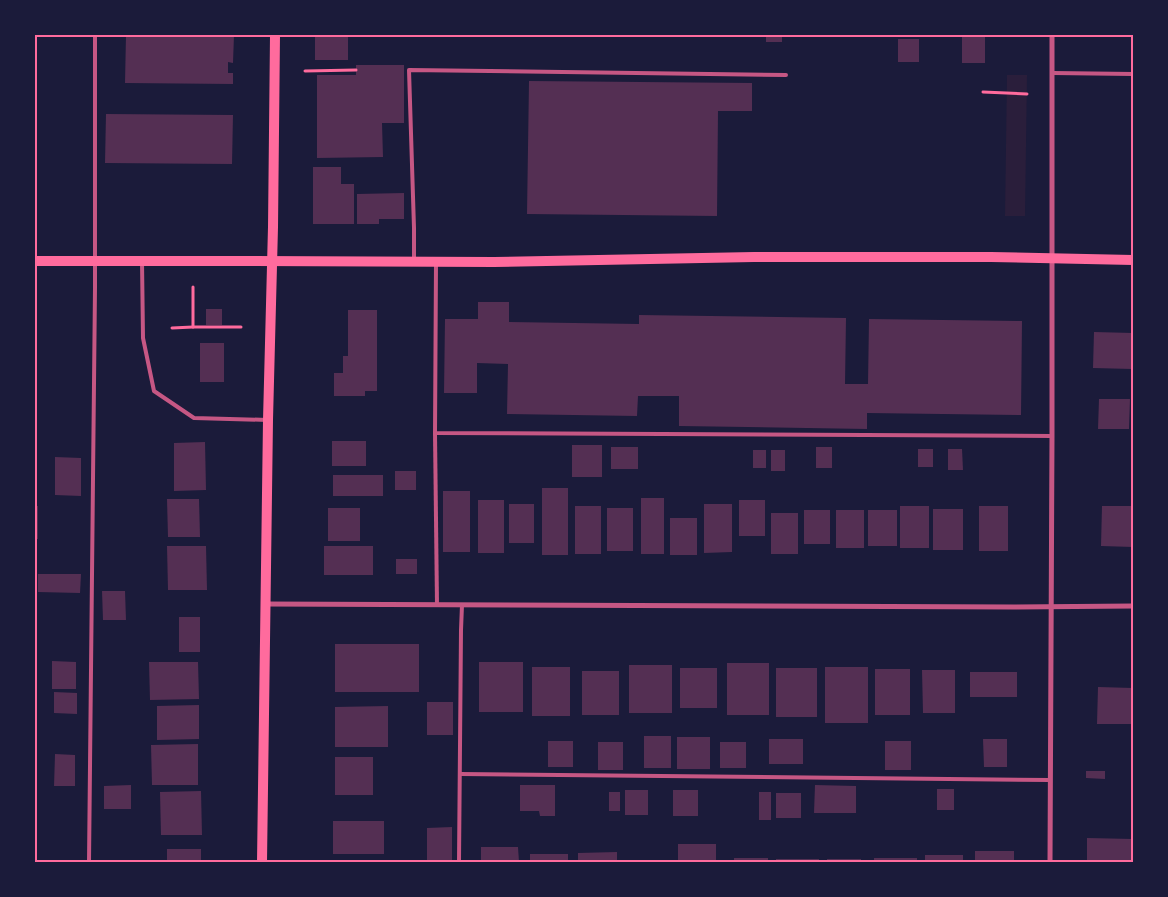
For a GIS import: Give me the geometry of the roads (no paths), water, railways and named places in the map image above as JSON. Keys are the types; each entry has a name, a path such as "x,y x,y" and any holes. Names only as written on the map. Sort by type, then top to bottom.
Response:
{"main road":[{"path":"262,862 276,35"},
{"path":"35,261 436,262 754,258 1053,258 1133,260"}],"street":[{"path":"1050,862 1053,258 1052,35"},
{"path":"265,604 437,606 1133,606"}],"lane":[{"path":"89,862 95,261 95,35"},
{"path":"414,262 409,70 786,75"},
{"path":"1053,73 1133,74"},
{"path":"142,261 143,338 154,391 194,418 268,420"},
{"path":"436,262 437,606"},
{"path":"435,434 1052,436"},
{"path":"459,862 462,606"},
{"path":"460,774 1050,780"}]}
